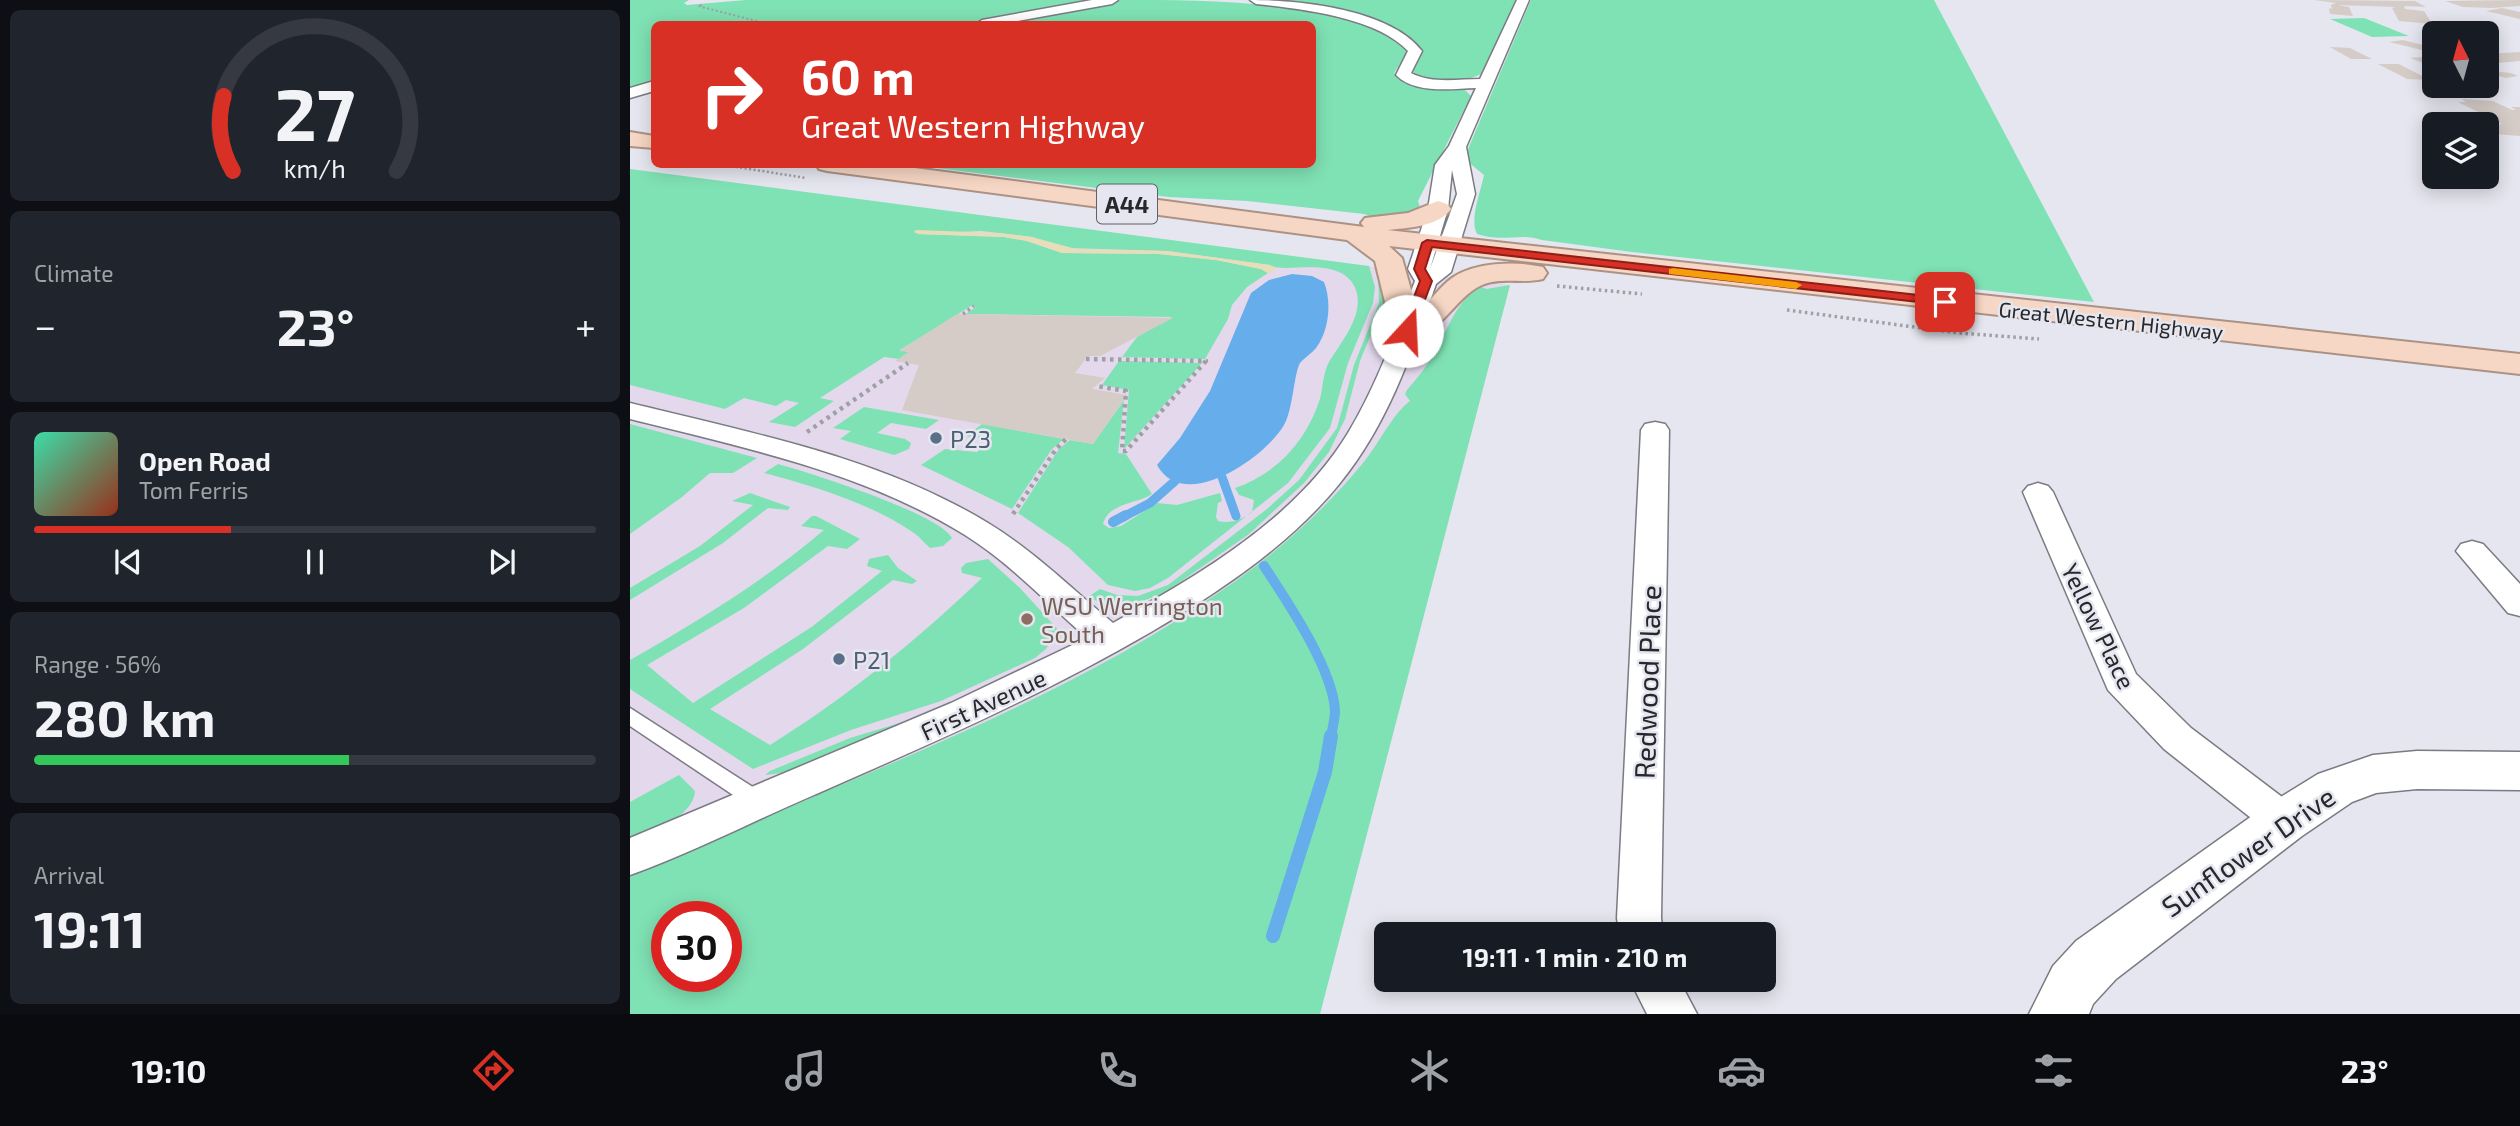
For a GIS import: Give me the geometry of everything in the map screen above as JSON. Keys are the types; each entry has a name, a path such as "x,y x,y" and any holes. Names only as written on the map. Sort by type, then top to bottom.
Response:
{"highway":[{"path":"630,139 651,142"},
{"name":"Great Western Highway","path":"857,168 1439,244 2520,364"},
{"path":"1312,229 1404,222 1438,209"},
{"path":"1355,234 1388,258 1407,331 1437,311 1462,284 1484,275 1509,272 1566,274 1621,265"}],"street":[{"path":"998,21 1112,0"},
{"path":"1256,0 1328,11 1396,35 1407,41 1415,51 1404,70 1403,75 1409,78 1485,84"},
{"name":"First Avenue","path":"630,857 1030,685 1112,641 1229,567 1304,504 1347,455 1366,425 1426,281 1440,272 1438,209 1444,165 1457,147 1523,0"},
{"path":"630,93 651,87"},
{"name":"First Avenue","path":"1439,244 1466,194 1457,147"},
{"path":"630,411 846,469 910,494 965,522 994,541 1112,641"},
{"name":"Redwood Place","path":"1640,922 1655,430"},
{"name":"Yellow Place","path":"2038,492 2121,681 2137,702 2163,727 2284,821"},
{"path":"2472,551 2520,605"},
{"name":"Sunflower Drive","path":"2058,1014 2073,985 2096,960 2284,821 2335,788 2373,774 2417,770 2520,771"},
{"path":"1660,992 1673,1014"}],"lane":[{"path":"630,716 758,801"}],"path":[{"path":"702,5 698,6 756,21"},
{"path":"963,314 974,306"},
{"path":"1086,359 1206,361 1126,451 1122,451 1126,391 1096,386"},
{"path":"800,437 908,363"},
{"path":"1013,514 1056,449 1066,439"}],"shaded area":[{"name":"WSU Werrington South","path":"630,169 1510,285 1320,1014 630,1014"}],"green space":[{"path":"630,0 689,0 684,3 687,5 746,0 1104,0 990,21 651,21 651,85 630,91"},
{"path":"1121,0 1214,1 1307,11 1373,29 1396,40 1408,52 1394,73 1400,80 1463,88 1471,96 1418,201 1420,207 1401,217 1377,218 1364,214 1247,201 1169,197 937,168 1316,168 1316,21 1006,21"},
{"path":"1273,0 1517,0 1481,74 1448,81 1414,75 1413,68 1420,57 1420,49 1413,41 1397,33 1352,18"},
{"path":"1531,0 1934,0 2094,302 1632,252 1527,237 1495,238 1477,234 1474,221 1484,175 1467,161 1466,154"},
{"path":"2364,18 2409,36 2372,37 2330,19"},
{"path":"630,169 1369,266 1375,287 1373,303 1348,363 1330,428 1288,483 1252,511 1254,500 1239,495 1235,488 1264,474 1277,464 1307,429 1320,399 1327,366 1347,334 1356,313 1356,291 1351,281 1342,274 1320,268 1277,267 1167,251 1067,248 1032,237 981,231 918,234 1004,237 1027,241 1062,253 1159,254 1216,260 1261,269 1268,273 1247,287 1232,305 1228,319 1205,359 1122,357 1137,337 1172,317 966,314 976,307 971,306 900,350 909,352 899,359 884,357 820,398 834,401 795,427 769,422 799,403 786,400 776,406 744,398 725,409 630,385"},
{"path":"1378,271 1385,300 1360,361 1345,419 1329,452 1304,483 1249,534 1163,594 1120,605 1102,603 1088,597 1100,589 1117,595 1138,596 1168,585 1267,509 1299,480 1337,428 1354,365 1379,303"},
{"path":"1510,285 1320,1014 630,1014 630,876 997,716 1112,658 1221,591 1260,563 1296,532 1348,481 1369,456 1398,413 1410,401 1405,394 1407,390 1428,363 1463,302 1480,286 1486,289"},
{"path":"1119,361 1202,363 1124,449 1129,390 1102,385"},
{"path":"1124,400 1118,453 1126,454 1152,494 1117,508 1106,517 1103,524 1109,528 1121,526 1157,503 1177,505 1220,493 1222,501 1218,503 1218,521 1232,521 1247,515 1168,578 1150,588 1135,591 1108,585 1068,547 1018,513 1059,449 1070,440 1093,444"},
{"path":"864,407 939,420 926,429 891,423 877,433 905,439 911,443 909,449 894,455 840,439 851,431 833,428"},
{"path":"630,424 757,458 733,473 710,473 682,497 630,534"},
{"path":"982,424 1064,439 1052,449 1012,509 921,465 945,449 977,452 990,441 966,436"},
{"path":"778,464 900,506 942,528 952,538 943,546 930,548 916,535 880,513 822,490 764,473"},
{"path":"750,493 790,507 788,510 768,508 723,543 630,600 630,588 700,546 753,505 732,501"},
{"path":"812,516 860,539 847,549 828,546 744,608 647,665 693,703 813,626 882,571 867,566 869,559 888,555 898,568 917,581 912,584 893,580 803,649 710,709 770,745 853,688 906,646 982,578 962,573 961,568 966,563 988,559 1020,588 1061,633 1061,640 1051,641 1035,658 941,701 851,730 753,769 630,689 630,660 730,599 801,549 824,530 801,526"},
{"path":"923,716 789,772 765,775 850,738"},
{"path":"679,775 695,791 687,809 670,822 630,841 630,802"}],"sand":[{"path":"914,232 999,233 1032,237 1076,249 1167,251 1270,265 1277,269 1268,273 1261,269 1216,260 1159,254 1062,253 1027,241 1004,237 918,234"}],"water":[{"path":"1292,274 1312,276 1324,282 1328,307 1324,333 1314,350 1298,368 1284,425 1260,452 1224,476 1204,483 1186,484 1169,479 1157,465 1180,438 1210,391 1251,293 1269,280"}],"building":[{"path":"2314,0 2415,1 2426,7 2404,6 2405,9 2424,11 2430,21 2399,21 2392,8 2396,7 2338,5 2349,7 2353,16 2330,14 2329,8 2332,9 2331,5 2336,3"},
{"path":"2520,0 2520,6 2492,8 2463,7 2445,1"},
{"path":"2502,8 2520,12 2520,19 2486,11"},
{"path":"2403,40 2422,45 2422,50 2389,42"},
{"path":"2330,47 2350,48 2372,59 2351,59"},
{"path":"2520,52 2520,61 2499,63 2499,53"},
{"path":"2422,57 2422,63 2410,58"},
{"path":"2378,64 2399,64 2422,76 2422,80 2407,79"},
{"path":"2499,72 2518,76 2499,76"},
{"path":"2462,99 2493,101 2512,110 2516,110 2511,107 2520,107 2520,136 2499,134 2499,124 2502,124 2499,122 2499,112 2478,112 2458,102 2466,102"},
{"path":"957,314 1173,318 1100,356 1088,356 1075,373 1105,378 1092,389 1127,395 1093,444 902,410 919,365 895,361 909,352 899,351"}],"waterway":[{"path":"1222,477 1236,516"},
{"path":"1123,517 1150,503 1175,481"},
{"path":"1113,522 1126,515"},
{"path":"1264,566 1307,636 1326,676 1335,711 1331,738"},
{"path":"1273,936 1325,772 1331,736"}],"slow traffic":[{"path":"1673,272 1796,285"}],"place":[{"name":"P23","path":"936,438"},
{"name":"WSU Werrington South","path":"1027,619"},
{"name":"P21","path":"839,659"}],"route":[{"path":"1407,331 1426,281 1419,269 1427,243 1945,302"}]}
